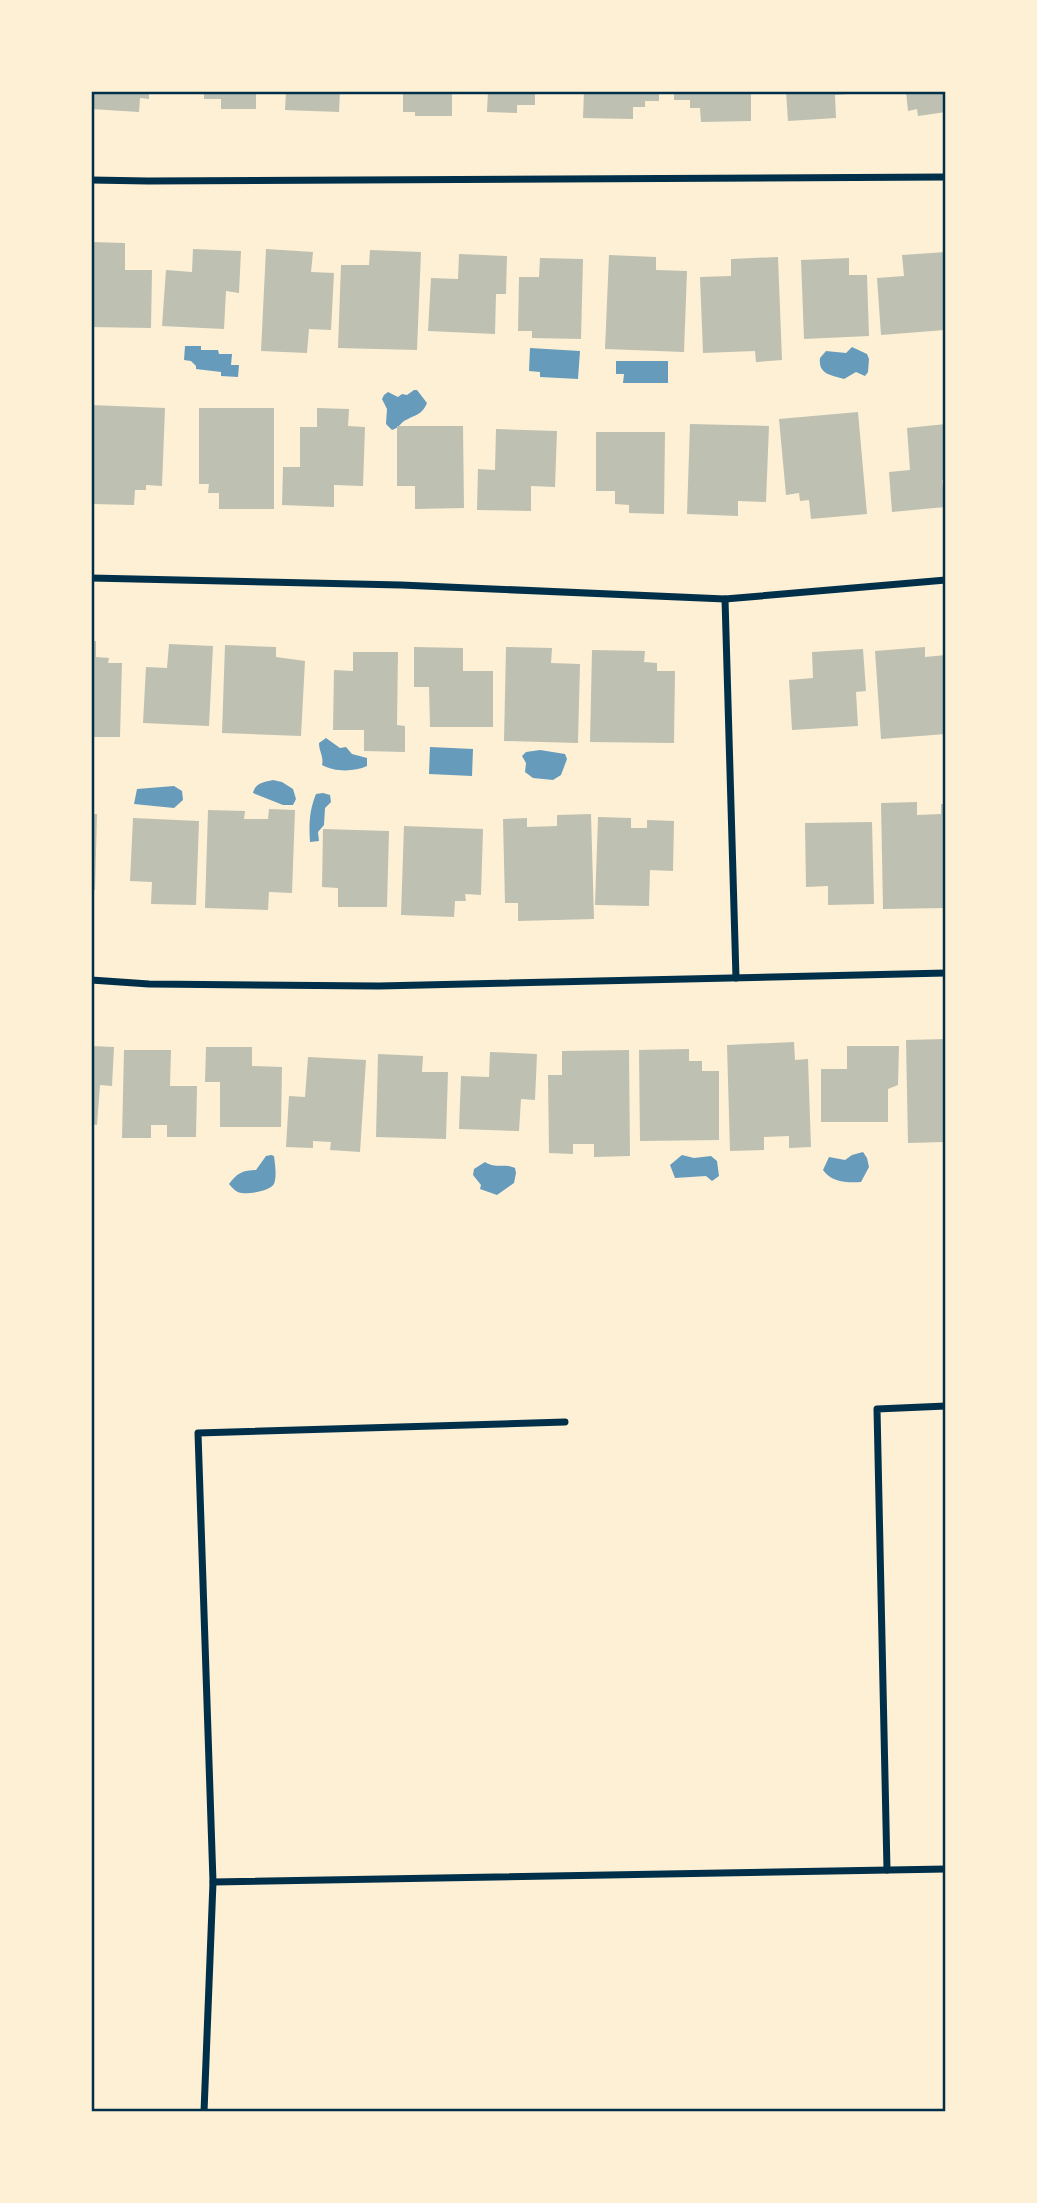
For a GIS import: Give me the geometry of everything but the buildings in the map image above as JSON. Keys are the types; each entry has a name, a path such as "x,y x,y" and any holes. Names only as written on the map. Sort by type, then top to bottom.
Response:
{"street":[{"path":"91,180 946,177"},
{"path":"91,578 401,585 725,599 946,580"},
{"path":"725,599 736,978"},
{"path":"91,980 149,984 379,986 946,973"},
{"path":"887,1870 877,1409 946,1406"},
{"path":"204,2112 213,1882 198,1433 565,1422"},
{"path":"213,1882 946,1869"}],"water":[{"path":"185,346 201,346 201,350 218,350 219,354 232,354 231,365 239,365 238,377 221,376 221,372 196,369 191,361 184,360"},
{"path":"852,347 867,354 868,372 865,376 856,372 844,379 821,368 820,358 826,351 846,353"},
{"path":"530,348 580,351 578,379 540,377 540,372 529,371"},
{"path":"616,361 668,361 668,383 623,383 624,374 616,374"},
{"path":"417,390 427,403 425,407 392,430 386,424 387,409 382,399 384,395 388,392 398,397"},
{"path":"326,738 340,748 346,747 352,754 367,758 367,766 344,770 322,765 319,743"},
{"path":"430,747 473,749 472,776 429,774"},
{"path":"540,750 565,754 567,759 561,775 553,780 533,778 525,772 526,763 522,756 526,752"},
{"path":"273,780 293,789 296,799 293,805 283,805 253,793 258,785"},
{"path":"174,786 182,791 183,800 174,808 134,804 137,789"},
{"path":"316,794 330,795 331,802 325,808 324,825 318,832 319,841 310,842 312,806"},
{"path":"863,1152 869,1167 861,1182 839,1181 823,1170 829,1157 845,1160"},
{"path":"682,1155 694,1158 711,1156 717,1161 719,1176 712,1181 706,1176 675,1178 670,1165"},
{"path":"266,1156 274,1156 276,1170 272,1186 260,1191 242,1193 229,1184 241,1173 256,1170"},
{"path":"485,1162 515,1168 514,1183 497,1195 480,1189 481,1185 473,1175 474,1169"}]}
